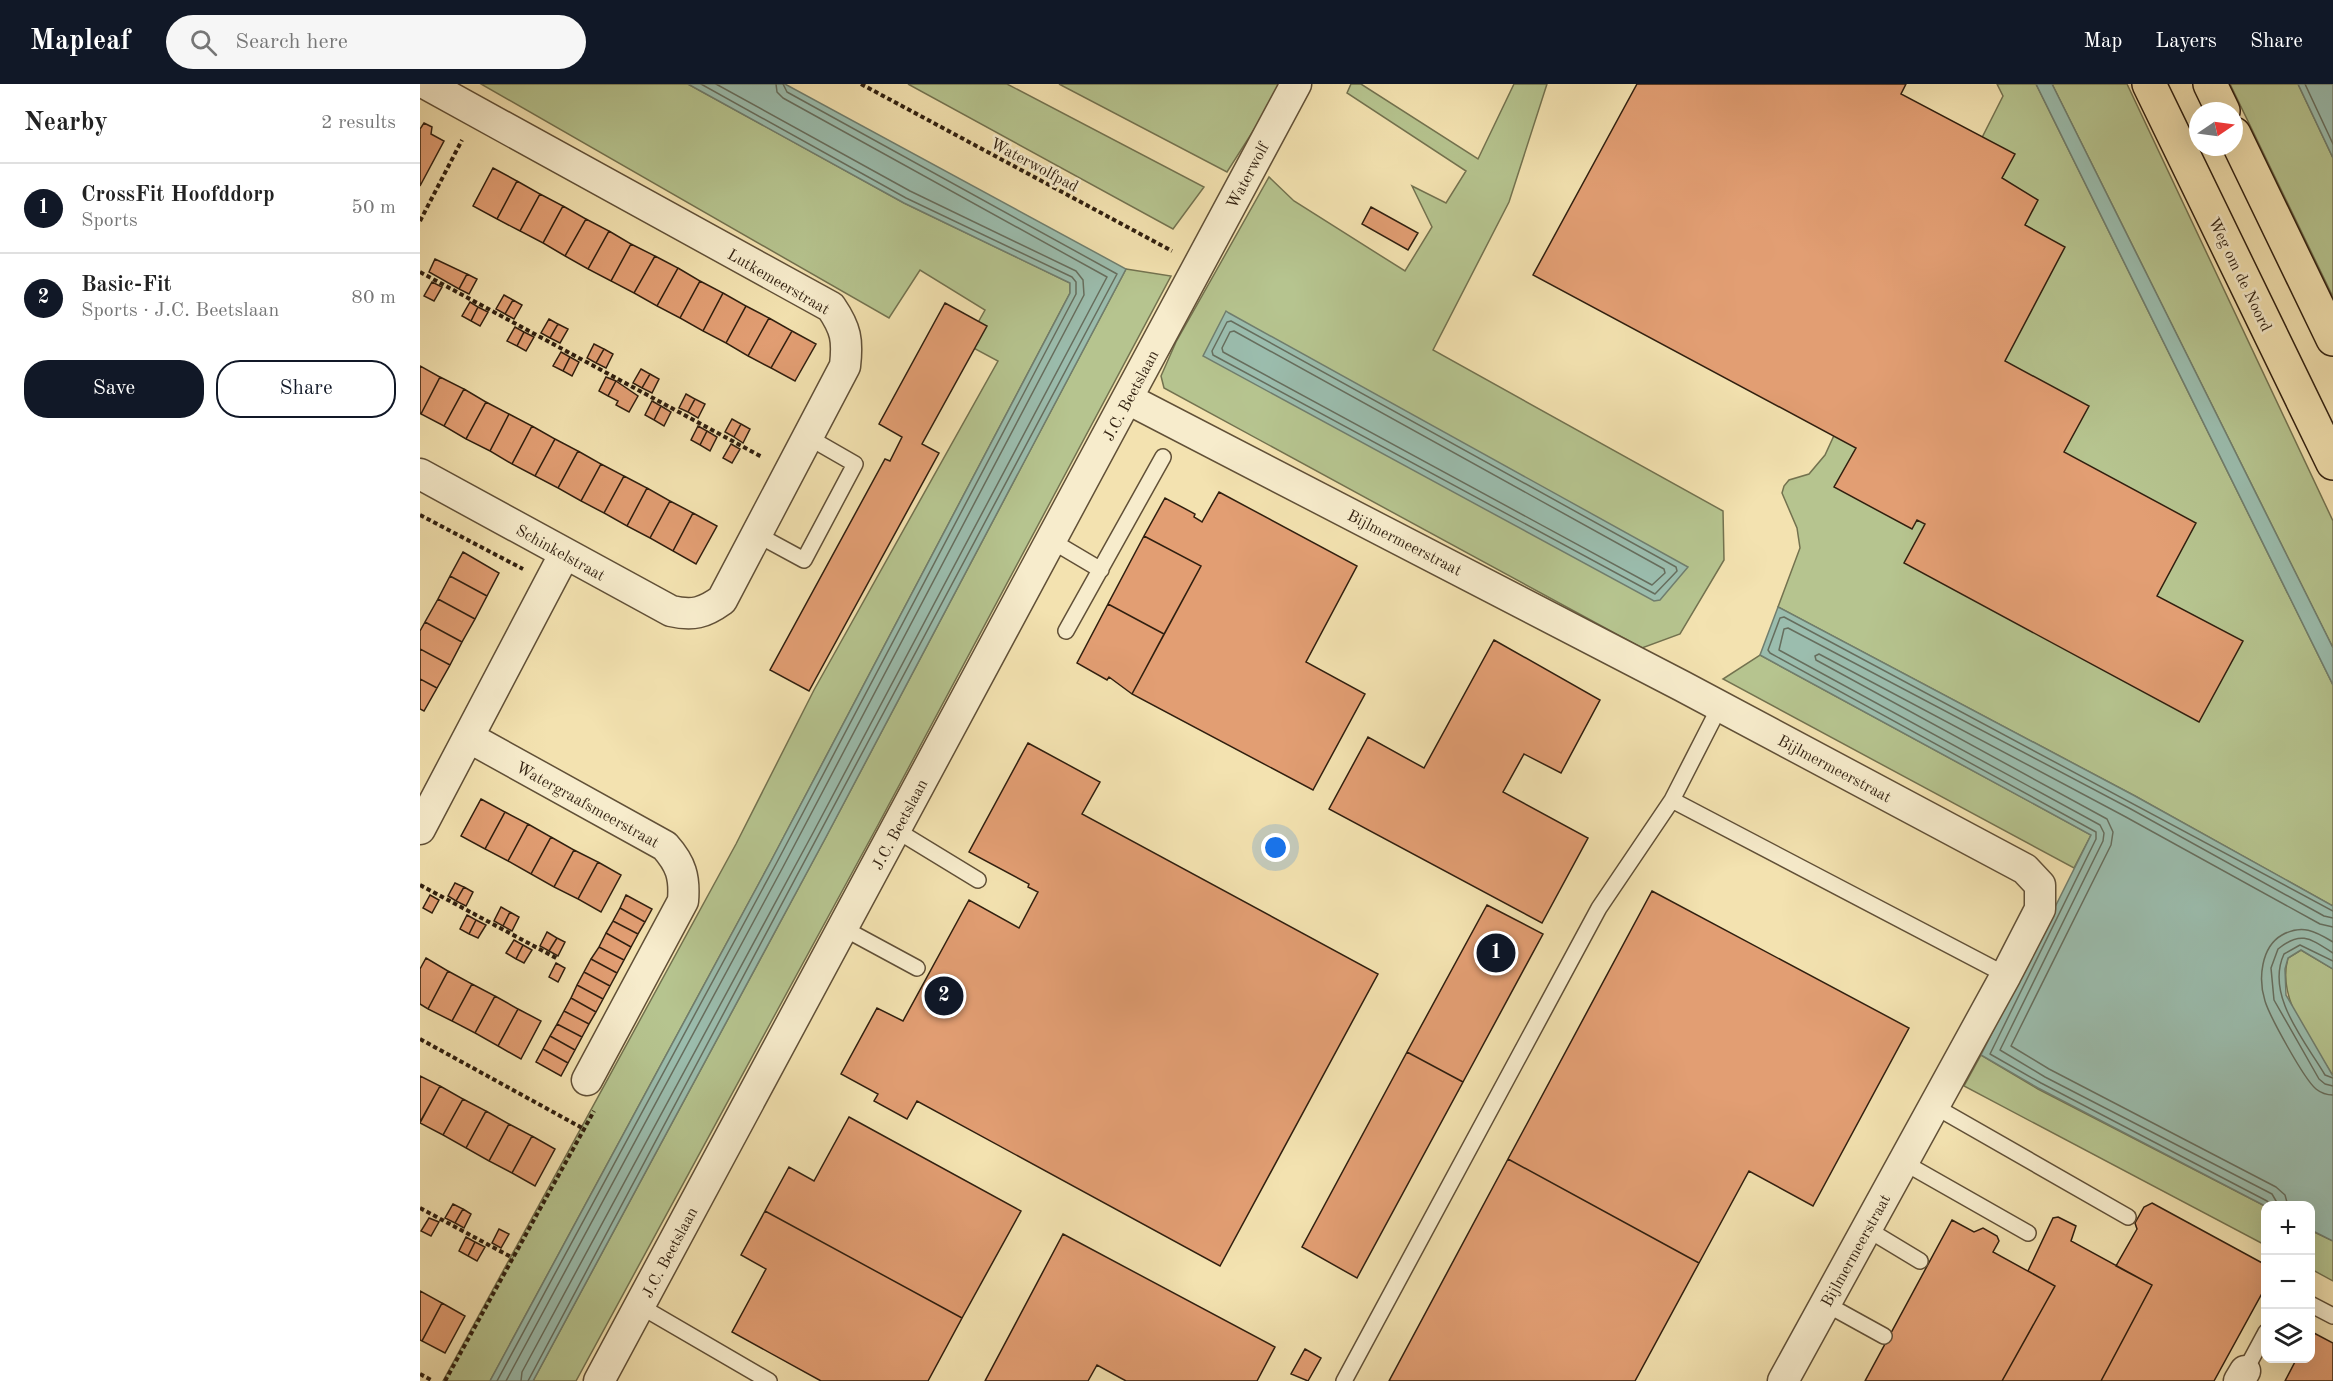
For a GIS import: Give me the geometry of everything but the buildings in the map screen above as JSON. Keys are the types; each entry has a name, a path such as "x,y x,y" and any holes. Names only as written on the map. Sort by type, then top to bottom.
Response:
{"highway":[{"name":"Weg om de Noord","path":"2149,84 2333,463"},
{"path":"2210,84 2219,102"},
{"path":"2243,153 2333,339"}],"street":[{"name":"Lutkemeerstraat","path":"426,84 831,307 839,320 848,341 845,366 722,600 706,612"},
{"name":"Waterwolf","path":"1198,266 1296,84"},
{"name":"J.C. Beetslaan","path":"599,1381 1198,266"},
{"name":"Bijlmermeerstraat","path":"1128,399 1720,706 2025,869 2040,885 2040,909 1826,1304 1789,1379"},
{"name":"Schinkelstraat","path":"420,474 564,555 671,611 689,615 706,612"},
{"path":"420,829 470,738 564,555"},
{"name":"Watergraafsmeerstraat","path":"470,738 665,846 678,861 685,881 683,901 590,1075"}],"lane":[{"path":"756,534 804,560 855,464 808,436"},
{"path":"1066,631 1163,458"},
{"path":"1052,541 1101,570"},
{"path":"1344,1381 1599,908 1672,800 1720,706"},
{"path":"1672,800 2006,975"},
{"path":"896,830 978,880"},
{"path":"843,928 917,969"},
{"path":"1934,1106 2128,1217"},
{"path":"1903,1162 2028,1233"},
{"path":"1867,1229 1920,1261"},
{"path":"1826,1304 1884,1336"},
{"path":"640,1306 769,1381"},
{"path":"2315,1307 2333,1316"},
{"path":"2242,1376 2261,1340"}],"path":[{"name":"Waterwolfpad","path":"861,84 1198,266"},
{"path":"420,221 477,112"},
{"path":"420,272 789,472"},
{"path":"420,515 549,583"},
{"path":"420,885 558,959"},
{"path":"420,1039 584,1129"},
{"path":"446,1381 608,1087 590,1075"},
{"path":"420,1208 513,1258"},
{"path":"420,1374 433,1381"}],"green space":[{"path":"481,84 688,84 904,203 1070,283 1070,293 771,861 490,1381 443,1381 736,844 814,690 998,361 966,344 985,310 920,270 889,318"},
{"path":"908,84 1007,84 1204,187 1173,229"},
{"path":"1059,84 1283,84 1227,172"},
{"path":"1351,84 1361,84 1478,159 1514,84 1547,84 1509,202 1433,350 1723,511 1724,560 1680,634 1642,648 1164,388 1161,376 1176,342 1269,177 1294,201 1405,271 1432,227 1412,186 1446,203 1466,171 1347,93"},
{"path":"1997,84 2036,84 2333,685 2333,906 2135,796 1778,607 1800,548 1797,528 1782,493 1784,486 1789,480 1809,474 1825,455 1859,381 2003,96"},
{"path":"2052,84 2127,84 2333,521 2333,648"},
{"path":"2230,84 2298,84 2333,158 2333,297 2243,111 2243,102 2239,102"},
{"path":"1126,269 1171,276 878,825 576,1381 533,1381 826,837"},
{"path":"1760,655 2091,835 2074,868 1723,679"},
{"path":"2301,950 2333,969 2333,1076 2306,1034 2291,1005 2286,974 2288,958"},
{"path":"1981,1055 2038,1089 2261,1204 2261,1243 1964,1086"},
{"path":"2315,1232 2333,1241 2333,1281 2315,1271"}],"water":[{"path":"688,84 785,84 1126,269 826,837 533,1381 490,1381 771,861 1070,293 1070,283 904,203"},
{"path":"2036,84 2052,84 2333,648 2333,685"},
{"path":"2298,84 2333,84 2333,158"},
{"path":"1226,311 1688,567 1660,600 1654,601 1203,356"},
{"path":"1778,607 2135,796 2333,906 2333,969 2301,950 2288,958 2285,969 2286,995 2333,1076 2333,1241 2315,1232 2315,1201 2261,1201 2261,1204 2038,1088 1981,1055 2091,835 1760,655"}],"place":[{"name":"CrossFit Hoofddorp","path":"1496,953"},
{"name":"Basic-Fit","path":"944,996"}]}
